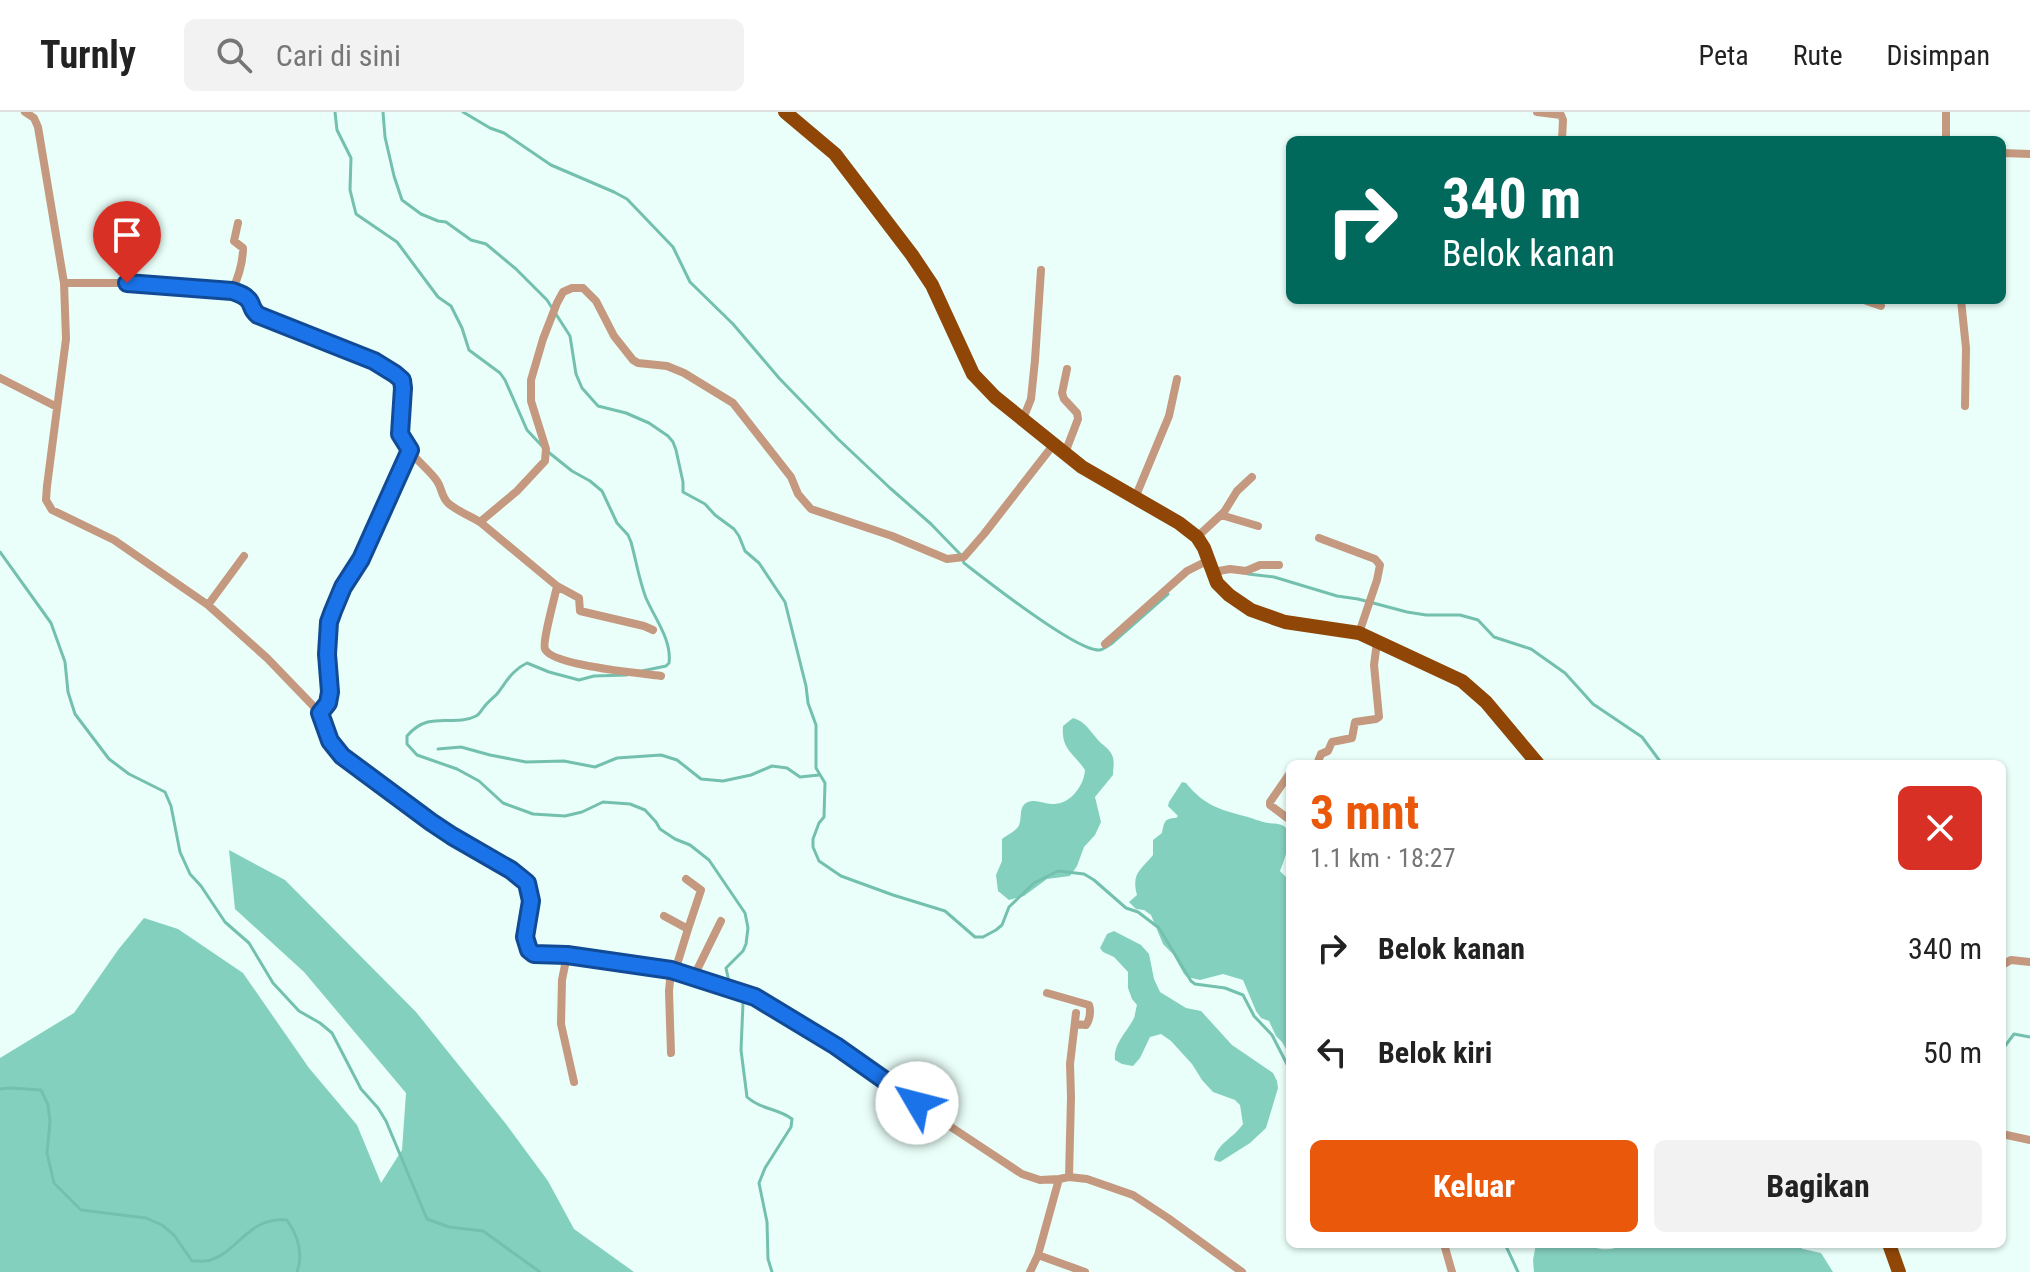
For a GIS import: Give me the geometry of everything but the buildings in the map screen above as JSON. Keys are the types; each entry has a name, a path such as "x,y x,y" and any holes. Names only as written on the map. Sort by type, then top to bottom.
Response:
{"main road":[{"path":"785,112 835,154 912,255 932,285 973,374 995,397 1082,467 1179,523 1197,537 1223,589 1251,610 1285,622 1359,633 1466,684 1486,702 1535,760"},
{"path":"1890,1248 1899,1272"}],"street":[{"path":"25,112 34,118 38,127 64,283 66,339 47,486 49,507 114,540 208,605 267,658 320,713 330,741 342,756 431,822 527,883 531,901 525,929 526,946 534,954 567,955 673,970 755,997 836,1046 1022,1174 1040,1180 1087,1179 1133,1195 1242,1272"},
{"path":"1537,112 1561,115 1562,136"},
{"path":"1946,112 1946,136"},
{"path":"2006,153 2030,154"},
{"path":"232,291 243,253 243,248 234,241 238,223"},
{"path":"1023,420 1031,399 1041,270"},
{"path":"64,283 127,283 232,291 246,297 258,315 374,361 402,380 400,434 437,481 444,499 480,522 557,586 579,598 579,610 653,630"},
{"path":"480,522 517,491 546,458 531,401 531,380 557,303 563,292 572,288 583,288 591,295 614,336 633,360 675,369 733,403 791,477 798,494 811,509 892,536 947,559 959,559 966,554 1060,448 1078,419 1062,393 1067,369"},
{"path":"1875,304 1881,306"},
{"path":"1961,304 1966,348 1965,406"},
{"path":"0,378 57,407"},
{"path":"1134,499 1169,416 1177,379"},
{"path":"320,713 328,703 330,692 327,646 333,611 343,587 361,559 410,450"},
{"path":"1197,537 1221,515 1237,491 1252,477"},
{"path":"1221,515 1258,526"},
{"path":"1319,538 1375,559 1380,565 1359,633"},
{"path":"208,605 244,556"},
{"path":"1105,644 1187,571 1211,566 1246,571 1260,565 1279,565"},
{"path":"557,586 543,642 547,652 587,666 661,676"},
{"path":"1319,760 1332,742 1352,738 1355,722 1379,717 1374,665 1377,642"},
{"path":"1286,779 1270,802 1286,817"},
{"path":"671,1053 669,991 673,970 701,890 686,879"},
{"path":"664,916 688,929"},
{"path":"693,978 721,921"},
{"path":"567,955 562,980 561,1024 574,1082"},
{"path":"2006,963 2011,960 2030,962"},
{"path":"1047,993 1089,1005 1088,1023 1075,1024"},
{"path":"1069,1177 1070,1064 1076,1013"},
{"path":"2006,1135 2030,1140"},
{"path":"1030,1272 1038,1255 1059,1179"},
{"path":"1445,1248 1452,1272"},
{"path":"1038,1255 1085,1272"}],"green space":[{"path":"1073,718 1081,721 1113,757 1113,775 1095,797 1101,822 1070,876 1047,879 1024,896 1009,900 998,891 996,875 1002,861 1002,839 1018,827 1026,803 1065,801 1082,782 1085,770 1066,746 1063,734 1063,726"},
{"path":"1182,782 1212,805 1286,828 1286,852 1280,871 1286,877 1286,1049 1269,1021 1261,1018 1256,1011 1243,980 1223,974 1200,980 1187,977 1163,944 1151,915 1136,909 1129,902 1137,895 1135,882 1138,872 1153,855 1153,840 1162,833 1167,820 1178,816 1168,806"},
{"path":"229,850 285,880 416,1012 548,1181 574,1229 634,1272 0,1272 0,1058 74,1013 144,918 178,929 243,973 309,1068 357,1125 381,1183 402,1150 406,1093 304,972 235,909"},
{"path":"1114,931 1141,945 1149,954 1160,992 1186,1008 1201,1011 1232,1045 1273,1073 1277,1081 1278,1088 1266,1128 1250,1143 1220,1162 1214,1160 1219,1149 1243,1124 1240,1105 1235,1100 1213,1092 1192,1064 1161,1034 1150,1037 1133,1066 1115,1060 1116,1049 1134,1018 1137,1005 1128,988 1128,972 1100,948 1107,934"},
{"path":"1535,1248 1801,1248 1821,1253 1833,1272 1534,1272"}],"waterway":[{"path":"335,112 337,130 351,158 350,190 356,214 397,242 438,297 451,306 469,350 500,373 527,430 542,446"},
{"path":"383,112 385,137 402,200 421,214 446,222 471,240 486,244 547,300 570,336 576,374 582,388 598,406 626,413 668,436 676,450 683,492 705,504 734,529 745,551 759,563 785,602 816,725 816,768 825,783 824,817 813,839 819,861 841,876 945,911 975,937 983,937 1002,925 1009,907 1034,883 1058,871 1084,874 1126,908 1138,912 1159,928 1191,981 1243,995 1254,1016 1272,1035 1286,1062"},
{"path":"463,112 504,133 551,165 627,199 673,247 690,282 733,324 779,378 838,439 931,524 960,554 964,563 1032,614 1073,640 1100,650 1168,594"},
{"path":"547,451 602,491 617,523 628,535 646,598 669,654 666,666 642,671"},
{"path":"0,552 51,623 65,662 68,692 75,714 109,759 129,774 165,792 171,806 180,852 190,874 225,922 249,943 273,983 299,1011 332,1033 361,1089 386,1121 427,1219 449,1227 483,1231 540,1272"},
{"path":"1248,574 1274,577 1407,612 1460,615 1478,620 1494,637 1531,649 1565,673 1593,704 1642,737 1659,760"},
{"path":"627,675 594,676 579,680 527,663 514,672 477,715 467,719 424,723 407,736 407,744 417,755 457,769 479,781 503,803 533,814 565,816 603,802 630,804 645,810 660,829 690,845 709,860 745,913 748,928 746,944 726,968 729,982 738,988"},
{"path":"438,749 461,747 526,762 564,761 595,767 617,758 661,755 677,760 701,779 723,781 751,775 772,766 787,768 800,777 819,775"},
{"path":"741,995 741,1050 747,1097 792,1119 791,1127 759,1183 772,1272"},
{"path":"2006,1045 2014,1034 2030,1037"},
{"path":"0,1089 41,1090 48,1105 47,1153 54,1183 81,1210 146,1218 162,1225 174,1235 192,1261 211,1260 230,1249 253,1229 274,1220 287,1220 299,1245 297,1272"},
{"path":"1507,1248 1518,1272"}],"route":[{"path":"127,283 232,291 246,297 258,315 383,365 402,380 400,434 410,450 329,622 327,654 330,692 328,703 320,713 335,749 431,822 519,875 527,883 531,901 525,937 526,946 534,954 567,955 671,970 755,997 836,1046 917,1103"}]}
